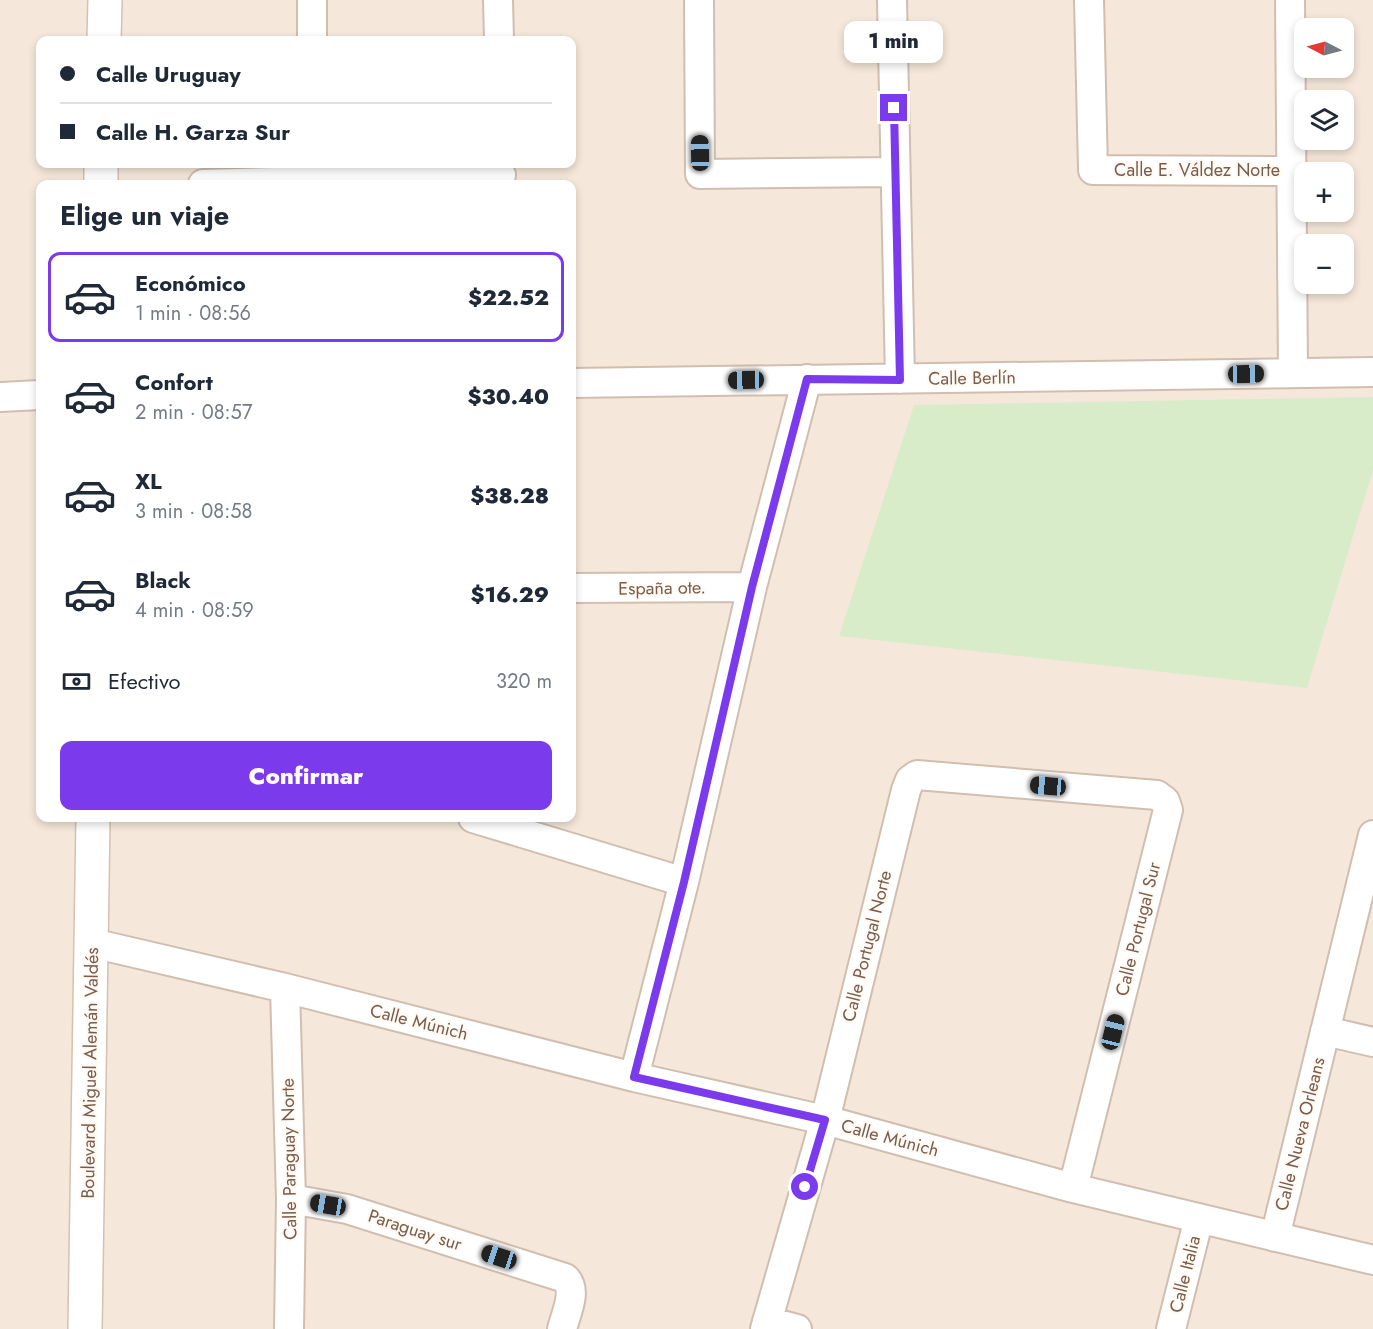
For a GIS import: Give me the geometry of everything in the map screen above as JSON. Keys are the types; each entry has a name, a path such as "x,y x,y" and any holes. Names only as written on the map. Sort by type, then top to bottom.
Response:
{"main road":[{"path":"104,36 105,0"},
{"name":"Boulevard Miguel Alemán Valdés","path":"85,1329 93,822"}],"street":[{"path":"312,0 312,36"},
{"path":"498,0 499,36"},
{"path":"699,0 700,174 895,172"},
{"path":"892,0 900,380"},
{"name":"Calle E. Váldez Norte","path":"1089,0 1093,170 1291,171"},
{"path":"1290,0 1293,373"},
{"path":"240,180 313,172 501,174"},
{"name":"Calle Berlín","path":"576,383 1373,372"},
{"path":"634,1077 684,882 752,587 807,379"},
{"path":"0,397 36,395"},
{"name":"España ote.","path":"576,588 752,587"},
{"name":"Calle Portugal Norte","path":"766,1325 825,1120 910,780 917,775 1157,795 1165,801 1168,810"},
{"name":"Calle Portugal Sur","path":"1073,1188 1168,810"},
{"path":"492,822 684,882"},
{"name":"Calle Nueva Orleans","path":"1275,1237 1373,836"},
{"name":"Calle Múnich","path":"92,943 285,988 634,1077 825,1120 1073,1188 1373,1260"},
{"name":"Calle Paraguay Norte","path":"285,988 291,1199 289,1329"},
{"path":"1325,1031 1373,1042"},
{"name":"Paraguay sur","path":"291,1199 347,1209 565,1278 572,1290 562,1329"},
{"name":"Calle Italia","path":"1171,1329 1198,1218"},
{"path":"766,1325 797,1329"}],"shaded area":[{"path":"0,0 1373,0 1373,1329 0,1329"}],"green space":[{"path":"1373,397 1373,470 1307,688 839,636 914,405"}],"route":[{"path":"805,1187 825,1120 634,1077 684,882 752,587 807,379 900,380 894,108"}]}
